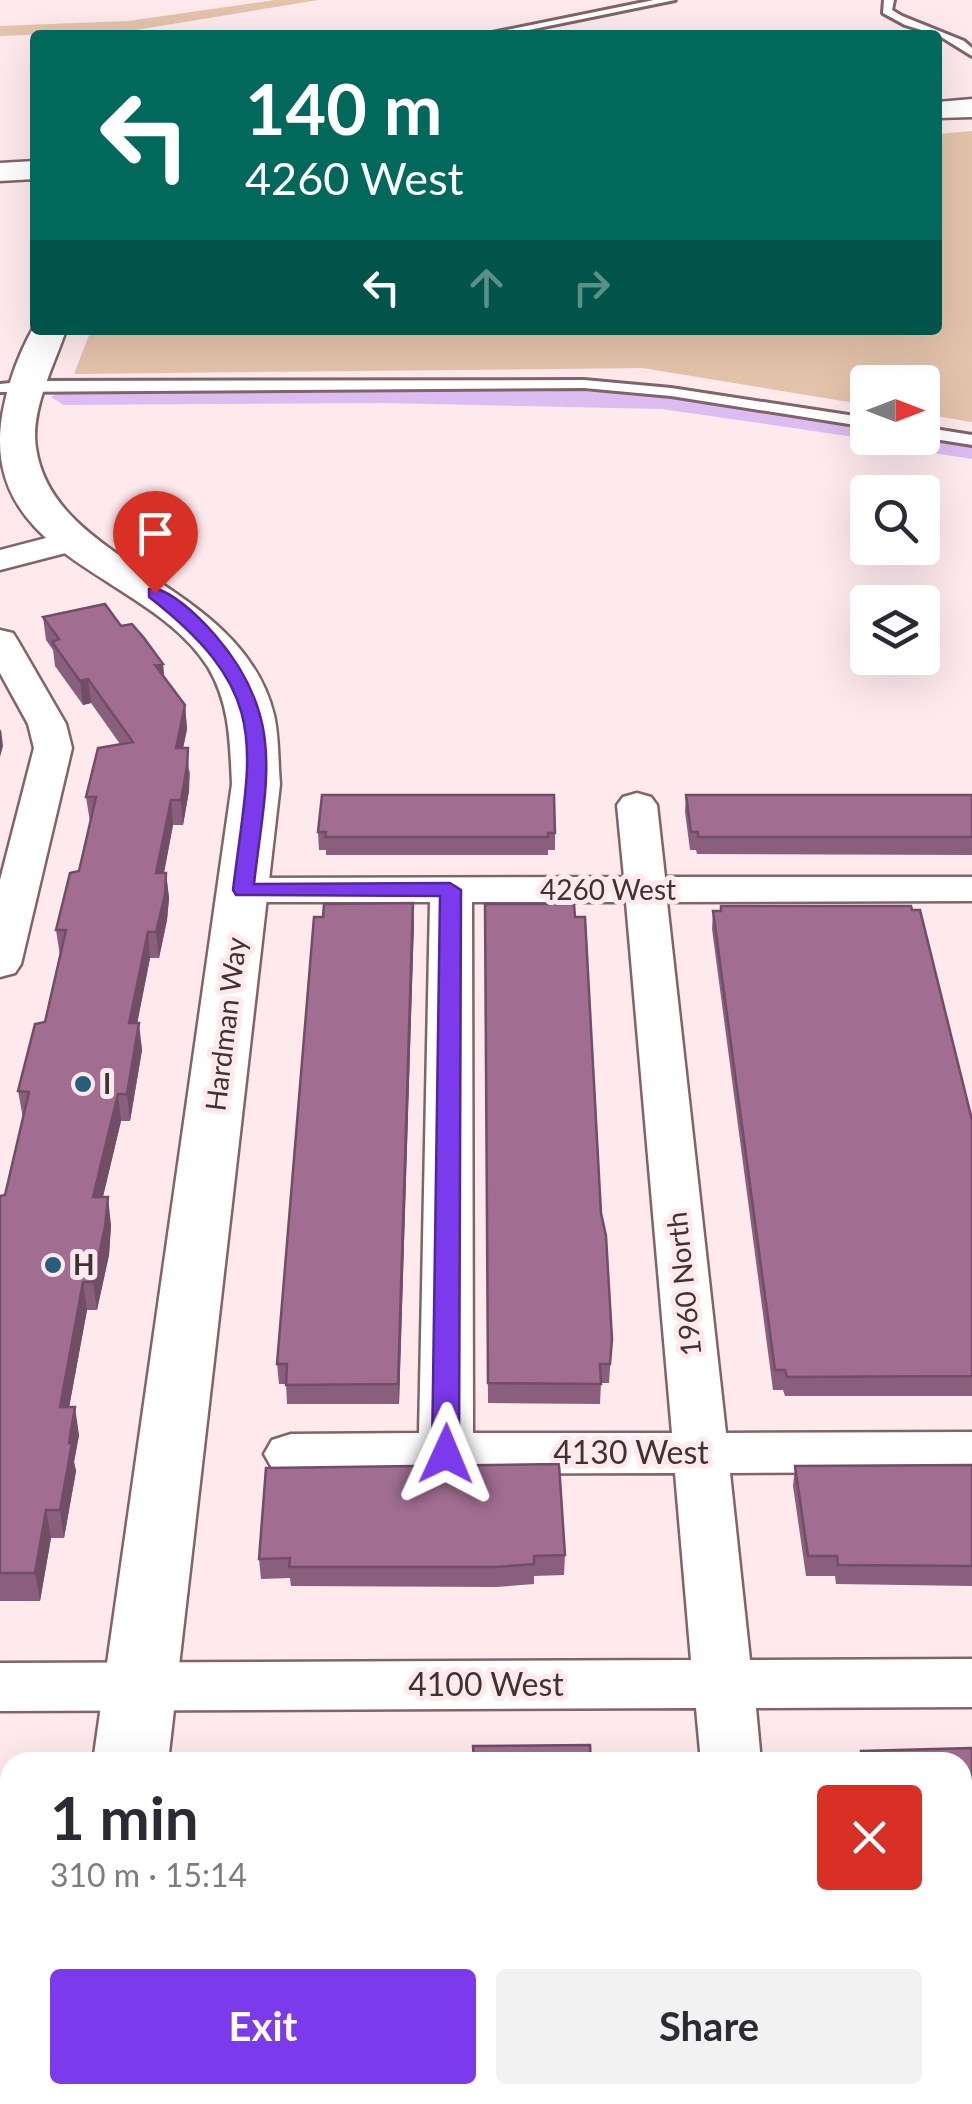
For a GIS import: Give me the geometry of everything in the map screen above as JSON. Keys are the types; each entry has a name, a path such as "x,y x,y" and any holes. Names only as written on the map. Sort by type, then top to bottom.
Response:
{"street":[{"path":"942,110 972,108"},
{"path":"0,172 30,170"},
{"name":"Hardman Way","path":"46,335 16,386 20,470 36,502 74,540 198,626 242,686 253,710 259,754 133,1752"},
{"path":"0,560 74,540"},
{"path":"0,642 47,724 53,748 0,964"},
{"name":"1960 North","path":"636,805 730,1752"},
{"name":"4260 West","path":"243,890 972,890"},
{"path":"446,1454 450,890"},
{"name":"4130 West","path":"290,1454 972,1452"},
{"name":"4100 West","path":"0,1686 972,1682"}],"lane":[{"path":"513,30 670,0"},
{"path":"889,0 887,11 902,22 942,30 972,53"},
{"path":"16,386 584,384 671,392 850,420"},
{"path":"940,435 972,440"}],"shaded area":[{"path":"275,0 318,0 136,30 30,30 30,35 0,36 0,26 128,21"},
{"path":"972,131 972,422 940,417 940,365 850,365 850,402 643,368 74,374 89,335 942,335 942,134"}],"building":[{"path":"105,604 121,626 132,624 144,638 163,664 155,665 185,705 176,748 188,748 187,766 181,800 171,800 156,873 166,873 165,894 156,932 148,932 129,1023 139,1023 127,1094 118,1094 93,1197 108,1197 105,1227 93,1282 83,1282 60,1407 75,1407 60,1510 46,1510 35,1573 0,1573 0,1196 5,1195 29,1092 18,1091 35,1024 45,1022 66,930 56,930 70,873 79,871 96,797 86,797 98,748 133,742 88,679 80,681 52,642 59,639 43,617"},
{"path":"322,795 554,795 555,833 548,833 548,837 325,837 326,832 318,832"},
{"path":"686,795 972,795 972,837 698,837 698,832 691,832"},
{"path":"413,903 398,1384 286,1385 287,1364 277,1364 314,917 323,917 324,904"},
{"path":"485,904 574,904 575,917 585,917 612,1339 610,1364 600,1364 601,1384 488,1383"},
{"path":"721,906 911,906 912,910 920,910 972,1120 972,1376 787,1377 785,1370 775,1370 713,911 721,911"},
{"path":"559,1464 565,1555 534,1556 534,1564 496,1567 289,1567 290,1558 259,1559 266,1468"},
{"path":"972,1465 972,1566 838,1565 837,1556 808,1556 795,1466"},
{"path":"590,1745 590,1752 473,1752 473,1746"},
{"path":"972,1748 972,1752 861,1751"}],"waterway":[{"path":"64,397 383,395 662,401 850,431"},
{"path":"940,446 972,451"}],"place":[{"name":"I","path":"83,1084"},
{"name":"H","path":"53,1265"}],"route":[{"path":"155,593 198,626 225,658 253,710 259,754 243,890 450,890 446,1454"}]}
